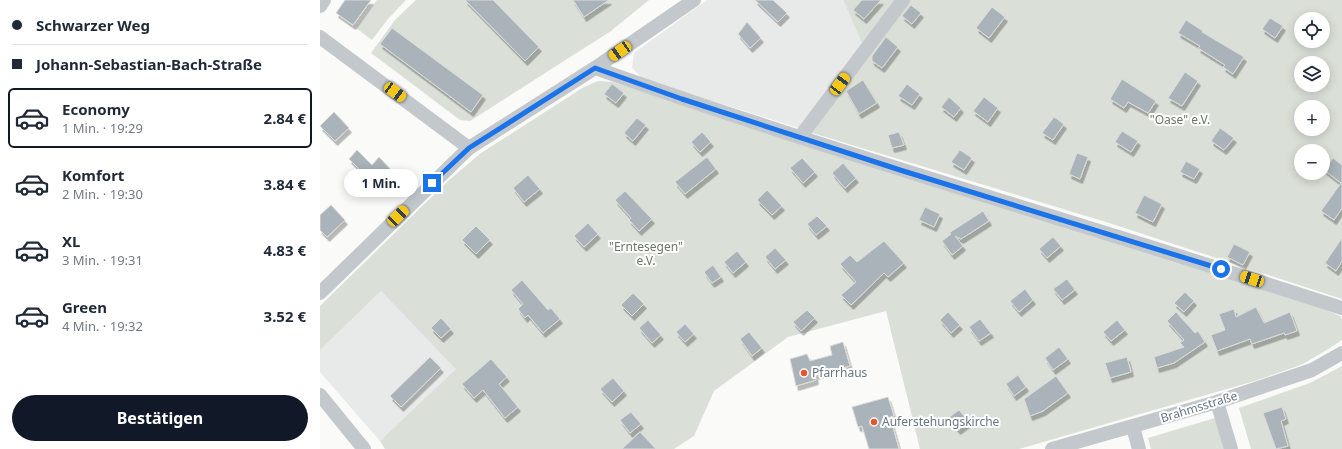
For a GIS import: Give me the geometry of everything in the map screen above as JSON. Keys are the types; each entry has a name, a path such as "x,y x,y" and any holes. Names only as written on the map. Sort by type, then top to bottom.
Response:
{"street":[{"path":"320,6 324,0"},
{"path":"320,293 469,148 595,68 694,0"},
{"path":"800,137 903,0"},
{"path":"320,37 469,148"},
{"path":"595,68 682,99 900,170 1108,233 1342,308"},
{"name":"Brahmsstraße","path":"1052,449 1217,402 1312,370 1342,353"},
{"path":"320,395 364,449"},
{"path":"1217,402 1232,449"},
{"path":"1133,427 1139,449"}],"shaded area":[{"path":"707,0 843,0 862,43 802,129 643,79 632,68 634,53"},
{"path":"381,291 457,369 380,441 320,372 320,350"}],"green space":[{"path":"377,0 406,0 388,19 372,40 356,28"},
{"path":"416,0 649,0 611,31 470,121 460,120 371,53 395,20"},
{"path":"843,0 895,0 862,43"},
{"name":"\"Oase\" e.V.","path":"908,0 1342,0 1342,299 1106,222 809,132"},
{"name":"\"Erntesegen\" e.V.","path":"598,81 613,82 973,199 1304,299 1340,316 1342,319 1342,340 1303,364 1258,380 1019,449 920,449 886,311 788,337 714,391 694,436 674,449 385,449 380,441 456,369 381,291 320,350 320,306 448,181 481,153 584,87"},
{"path":"1342,366 1342,449 1251,449 1239,408 1310,383"},
{"path":"1215,418 1225,449 1151,449 1148,438"}],"building":[{"path":"345,0 371,0 353,25 336,13"},
{"path":"465,0 493,0 539,47 525,61"},
{"path":"573,0 609,0 584,17"},
{"path":"755,0 773,0 787,13 778,22"},
{"path":"862,0 881,0 864,19 853,10"},
{"path":"911,5 921,13 912,24 902,16"},
{"path":"992,7 1005,17 989,38 976,28"},
{"path":"1270,18 1283,26 1275,38 1262,29"},
{"path":"1186,20 1203,31 1202,32 1244,57 1233,74 1223,67 1225,65 1198,48 1200,46 1178,33"},
{"path":"747,22 761,38 750,48 738,34"},
{"path":"392,28 483,95 471,112 380,44"},
{"path":"886,37 898,47 882,68 872,61 872,56"},
{"path":"1185,72 1198,81 1182,106 1168,98"},
{"path":"1122,79 1156,101 1148,113 1128,102 1124,108 1110,99"},
{"path":"863,80 877,103 859,114 846,91"},
{"path":"612,84 624,93 616,103 604,94"},
{"path":"907,84 920,94 912,105 898,96"},
{"path":"949,97 961,108 954,117 941,107"},
{"path":"984,97 998,108 988,122 973,111"},
{"path":"334,112 349,128 335,141 320,126"},
{"path":"1054,117 1064,124 1053,140 1042,133"},
{"path":"637,118 646,125 633,141 624,133"},
{"path":"1220,128 1234,138 1224,150 1211,141"},
{"path":"1122,131 1138,141 1131,152 1115,142"},
{"path":"702,132 711,142 700,152 691,142"},
{"path":"899,132 904,145 892,148 888,135"},
{"path":"357,150 372,165 379,157 394,173 379,189 349,159"},
{"path":"960,150 972,158 964,170 951,162"},
{"path":"1077,153 1088,157 1080,179 1069,174"},
{"path":"707,157 716,169 685,194 675,182"},
{"path":"802,158 815,172 803,183 790,168"},
{"path":"1333,158 1342,165 1342,208 1334,220 1321,211 1341,183 1330,175 1330,162"},
{"path":"1186,161 1200,169 1194,179 1180,172"},
{"path":"843,163 856,178 845,188 832,173"},
{"path":"528,175 540,189 524,202 513,188"},
{"path":"767,190 782,206 772,215 757,200"},
{"path":"625,191 652,219 639,231 629,220 631,218 615,200"},
{"path":"1144,195 1162,204 1153,222 1135,213"},
{"path":"331,205 345,220 327,237 320,230 320,215"},
{"path":"925,207 940,214 934,227 919,220"},
{"path":"983,211 989,221 961,239 955,236 963,246 952,255 942,241 951,234 949,233"},
{"path":"817,216 827,226 816,235 807,224"},
{"path":"588,223 598,234 584,247 574,236"},
{"path":"476,226 490,240 476,254 462,240"},
{"path":"1053,237 1061,246 1047,258 1039,249"},
{"path":"1342,238 1342,261 1336,271 1325,263"},
{"path":"884,241 904,263 888,277 884,273 851,305 841,295 856,282 840,264 850,255 857,262"},
{"path":"1234,244 1250,252 1243,265 1227,257"},
{"path":"775,248 786,260 775,269 765,257"},
{"path":"737,251 746,262 733,273 724,262"},
{"path":"713,265 721,277 712,283 704,272"},
{"path":"1067,279 1075,290 1062,300 1053,289"},
{"path":"522,280 548,310 551,308 560,319 543,333 528,315 525,318 518,309 523,304 511,290"},
{"path":"1025,289 1033,300 1019,312 1010,301"},
{"path":"1185,292 1194,301 1184,312 1174,303"},
{"path":"633,293 644,304 632,316 621,305"},
{"path":"1256,307 1264,323 1290,312 1297,331 1285,335 1284,333 1252,344 1250,339 1217,351 1211,335 1225,330 1219,314 1234,309 1236,317"},
{"path":"807,310 815,318 801,331 793,322"},
{"path":"948,312 960,325 951,333 940,320"},
{"path":"1176,312 1195,333 1198,331 1205,342 1174,363 1157,368 1154,357 1184,347 1180,343 1184,340 1167,321"},
{"path":"441,318 451,329 441,338 431,328"},
{"path":"980,319 991,333 979,341 969,327"},
{"path":"648,320 661,335 652,343 639,328"},
{"path":"1117,320 1125,330 1111,341 1103,332"},
{"path":"685,324 694,334 685,342 676,332"},
{"path":"749,332 762,348 752,356 740,339"},
{"path":"843,342 850,366 815,375 816,380 796,386 790,359 807,354 810,361 832,355 830,346"},
{"path":"1059,347 1068,359 1053,370 1045,358"},
{"path":"430,357 441,368 401,407 390,396"},
{"path":"1127,357 1131,372 1110,378 1105,363"},
{"path":"491,359 507,377 499,384 518,407 505,418 483,390 474,398 462,384"},
{"path":"1018,375 1026,387 1014,396 1006,384"},
{"path":"1056,376 1068,393 1043,411 1030,416 1024,399"},
{"path":"613,378 624,391 612,402 600,389"},
{"name":"Auferstehungskirche","path":"888,397 894,416 890,417 899,449 869,449 862,426 858,427 852,407"},
{"path":"1282,407 1286,419 1281,421 1288,446 1276,449 1263,413"},
{"path":"959,410 969,422 958,430 948,418"},
{"path":"631,412 641,424 630,433 620,420"},
{"path":"640,432 656,449 622,449"}],"place":[{"name":"Pfarrhaus","path":"804,373"},
{"name":"Auferstehungskirche","path":"874,422"}],"route":[{"path":"432,183 469,148 595,68 682,99 900,170 1221,269"}]}
